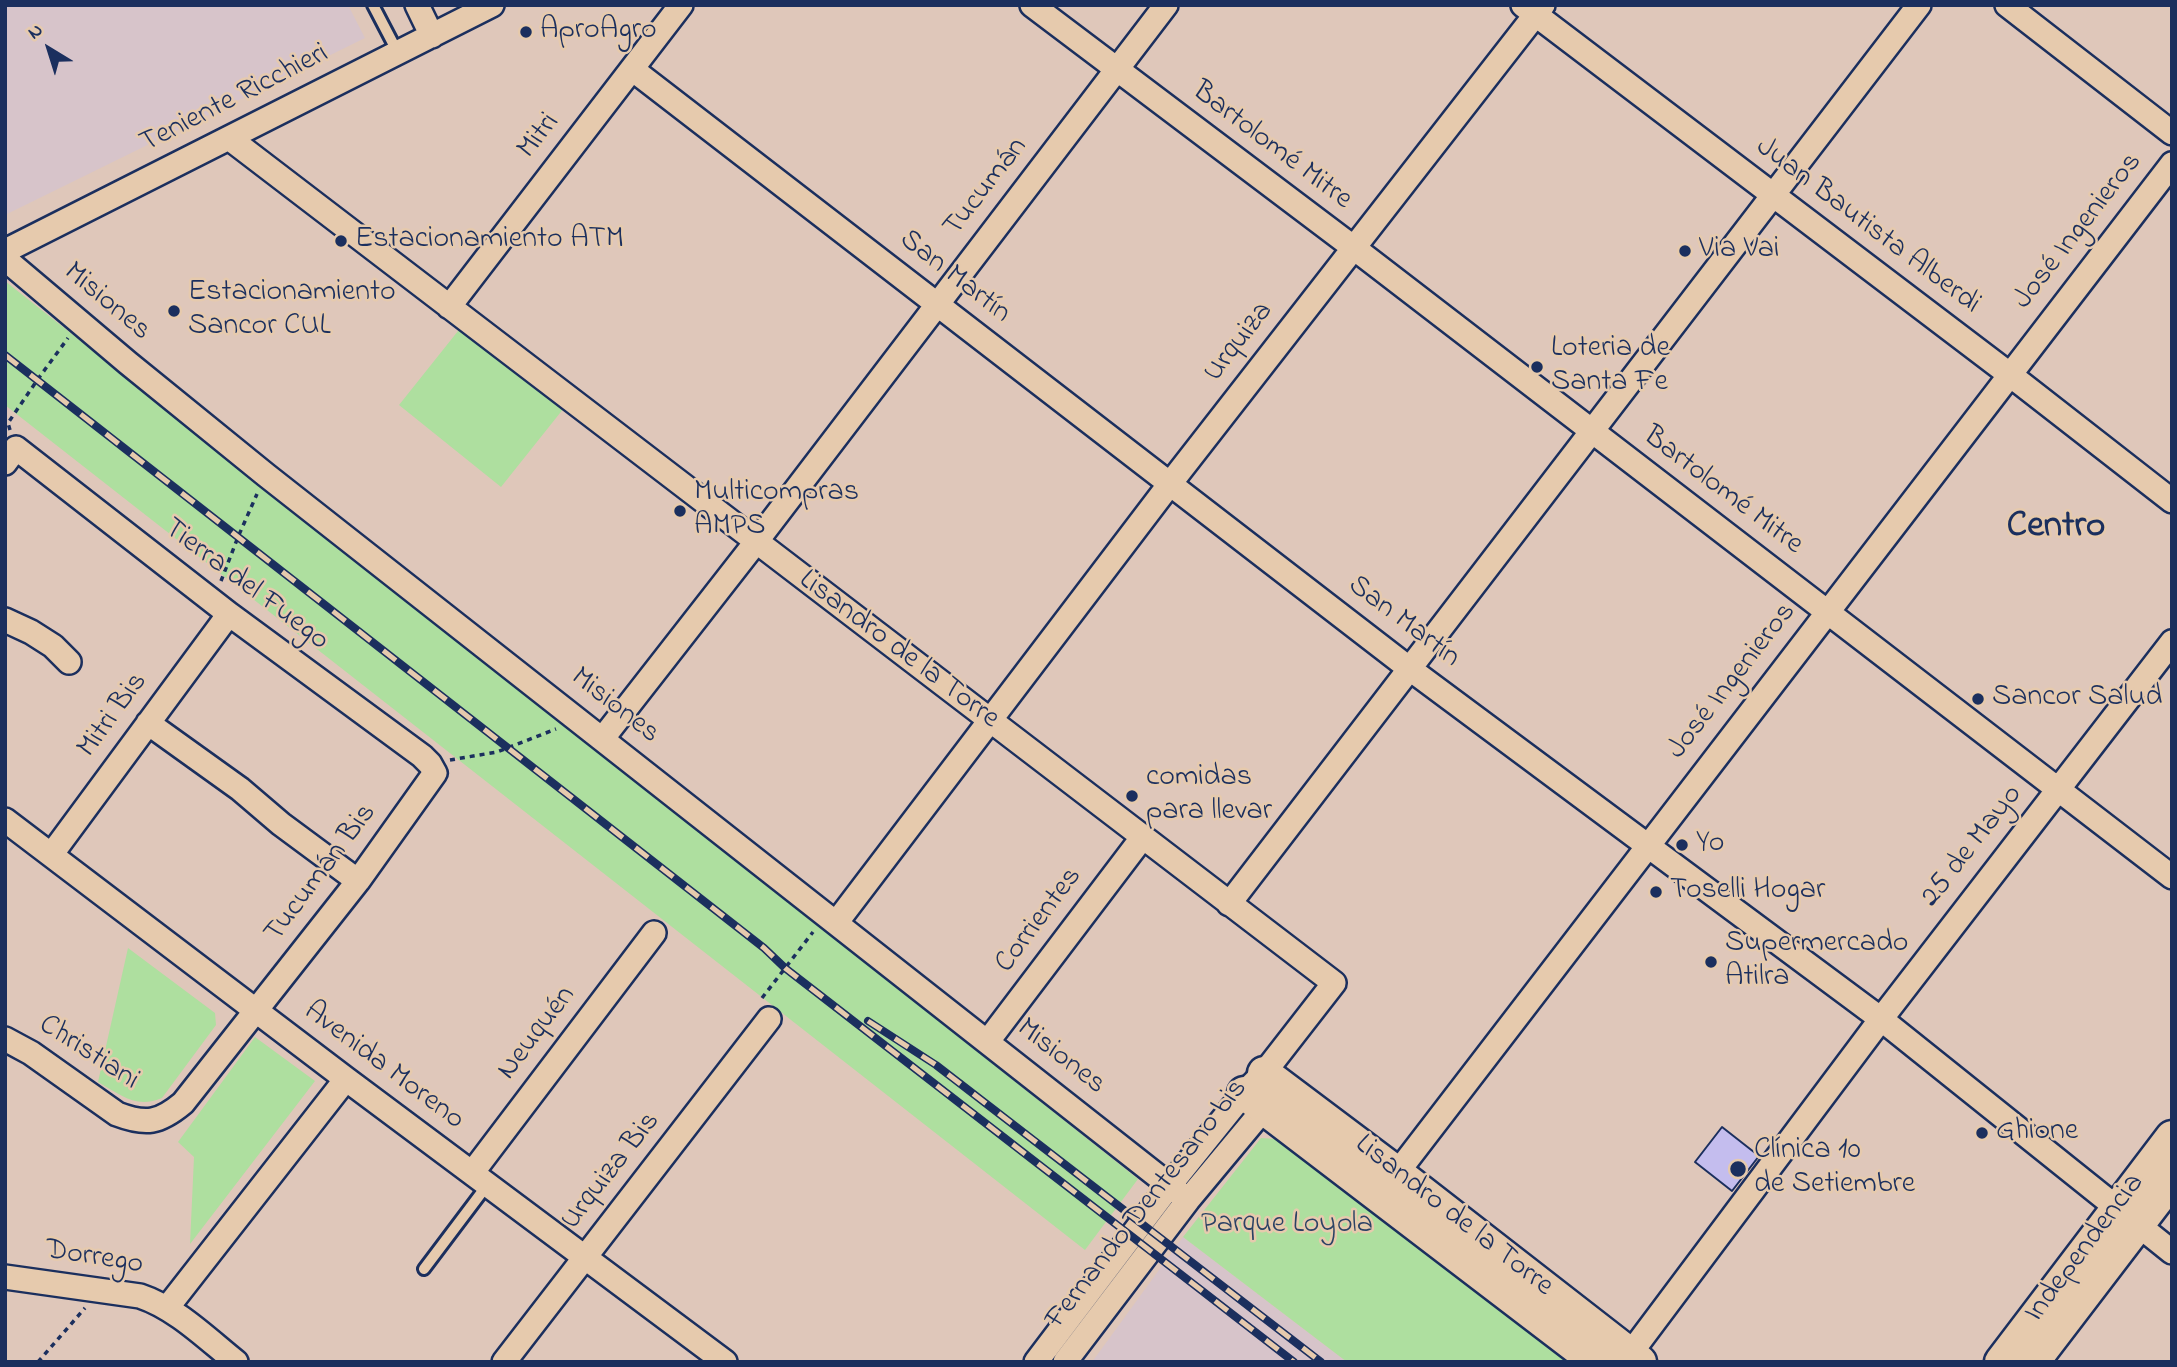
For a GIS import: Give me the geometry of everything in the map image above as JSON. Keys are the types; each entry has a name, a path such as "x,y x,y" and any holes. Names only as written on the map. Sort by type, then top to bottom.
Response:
{"street":[{"path":"417,5 432,36"},
{"name":"Teniente Ricchieri","path":"5,251 492,5"},
{"name":"Mitri","path":"449,307 681,5"},
{"name":"Bartolomé Mitre","path":"1032,5 1354,248 2172,877"},
{"name":"Tucumán","path":"756,542 1166,5"},
{"path":"1229,904 1919,5"},
{"path":"2007,5 2172,133"},
{"name":"Juan Bautista Alberdi","path":"1534,9 1773,196 2172,501"},
{"name":"Urquiza","path":"991,722 1534,9"},
{"name":"San Martín","path":"632,69 1169,485 1881,1019 2172,1252"},
{"name":"Lisandro de la Torre","path":"229,138 1334,983 1264,1090"},
{"name":"José Ingenieros","path":"1397,1173 2172,164"},
{"name":"Misiones","path":"5,260 266,475 1188,1200"},
{"name":"Tierra del Fuego","path":"11,456 422,756 435,773"},
{"path":"603,738 756,542"},
{"name":"Mitri Bis","path":"51,855 148,723 221,609"},
{"path":"5,620 31,632 69,662"},
{"name":"25 de Mayo","path":"1631,1359 1881,1019 2172,642"},
{"path":"831,919 991,722"},
{"path":"148,723 240,789 281,824 358,881"},
{"name":"Tucumán Bis","path":"256,1011 358,881 435,773"},
{"name":"Avenida Moreno","path":"5,820 725,1362"},
{"name":"Corrientes","path":"988,1041 1142,838"},
{"name":"Neuquén","path":"480,1179 654,933"},
{"name":"Urquiza Bis","path":"503,1362 586,1256 766,1009"},
{"name":"Christiani","path":"5,1039 31,1053 117,1114 147,1122 160,1118 183,1103 256,1011"},
{"path":"167,1308 346,1079"},
{"name":"Lisandro de la Torre","path":"1264,1090 1397,1173 1631,1359"},
{"name":"Lisandro de la Torre","path":"1264,1090 1597,1362"},
{"name":"Fernando Dentesano bis","path":"1036,1362 1170,1185 1264,1090"},
{"name":"Fernando Dentesano bis","path":"1065,1362 1188,1200 1264,1090"},
{"name":"Independencia","path":"2033,1362 2127,1217 2172,1137"},
{"name":"Independencia","path":"2001,1362 2127,1217 2172,1180"},
{"name":"Dorrego","path":"5,1277 140,1296 167,1308 236,1362"}],"lane":[{"path":"373,5 398,53"},
{"path":"424,1269 480,1179"}],"path":[{"path":"11,456 8,423 80,323"},
{"path":"221,609 238,537 266,475"},
{"path":"435,773 452,759 497,752 562,727 573,715"},
{"path":"766,1009 831,919"},
{"path":"38,1362 100,1291"}],"shaded area":[{"path":"5,5 348,5 365,38 5,215"},
{"path":"1183,1237 1347,1362 1092,1362"}],"green space":[{"path":"5,281 1138,1179 1085,1250 5,405"},
{"path":"462,326 564,408 501,487 399,405"},
{"path":"128,948 215,1013 216,1025 162,1098 153,1101 129,1099 98,1082"},
{"path":"255,1037 315,1081 190,1244 194,1157 178,1142"},
{"name":"Parque Loyola","path":"1261,1138 1292,1140 1581,1362 1347,1362 1183,1237"}],"building":[{"path":"1722,1127 1759,1156 1732,1191 1695,1162"}],"railway":[{"path":"5,355 764,948 785,968 1294,1362"},
{"path":"868,1021 936,1065 1321,1362"}],"place":[{"name":"AproAgro","path":"526,32"},
{"name":"Estacionamiento ATM","path":"341,241"},
{"name":"Via Vai","path":"1685,251"},
{"name":"Estacionamiento Sancor CUL","path":"174,311"},
{"name":"Loteria de Santa Fe","path":"1537,367"},
{"name":"Multicompras AMPS","path":"680,511"},
{"name":"Sancor Salud","path":"1978,699"},
{"name":"comidas para llevar","path":"1132,796"},
{"name":"Yo","path":"1682,845"},
{"name":"Toselli Hogar","path":"1656,892"},
{"name":"Supermercado Atilra","path":"1711,962"},
{"name":"Ghione","path":"1982,1133"},
{"name":"Clínica 10 de Setiembre","path":"1738,1169"}],"district":[{"name":"Centro","path":"2056,529"}]}
